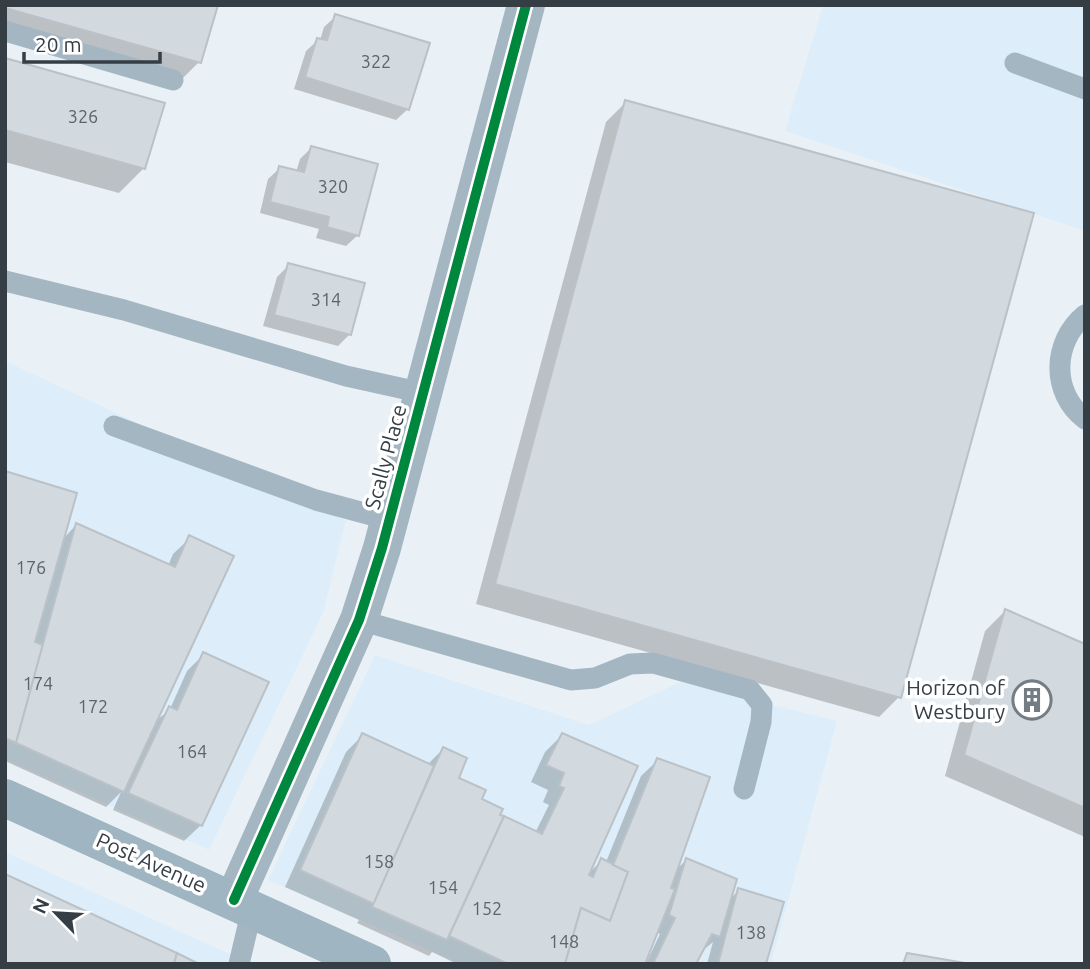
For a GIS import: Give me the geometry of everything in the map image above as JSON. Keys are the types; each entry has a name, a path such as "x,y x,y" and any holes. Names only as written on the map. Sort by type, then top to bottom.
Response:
{"main road":[{"name":"Post Avenue","path":"5,798 372,964"}],"street":[{"name":"Scally Place","path":"243,905 359,620 390,520 526,5"}],"lane":[{"path":"5,31 173,80"},
{"path":"1015,63 1085,89"},
{"path":"5,281 124,310 346,376 423,393"},
{"path":"1085,315 1066,338 1060,354 1059,377 1067,399 1085,419"},
{"path":"114,426 316,500 390,520"},
{"path":"359,620 571,680 595,678 630,664 653,663 750,690 762,705 761,722 744,789"},
{"path":"239,964 243,905"}],"shaded area":[{"path":"823,5 1085,5 1085,231 785,131"},
{"path":"5,361 346,520 323,613 209,850 5,759"},
{"path":"375,655 589,725 680,682 837,721 771,964 461,964 268,880"},
{"path":"5,852 252,964 5,964"}],"building":[{"path":"5,5 218,5 201,63 5,8"},
{"path":"335,14 430,43 409,110 305,77 317,38 327,40"},
{"path":"5,58 165,103 145,169 5,130"},
{"path":"625,100 1034,213 901,698 495,584"},
{"path":"311,146 378,164 359,236 327,227 329,217 270,202 279,166 304,172"},
{"path":"288,263 365,283 351,335 274,315"},
{"path":"5,471 77,493 35,642 43,645 16,743 5,738"},
{"path":"76,523 175,567 189,535 234,556 124,792 16,743"},
{"name":"Horizon of Westbury","path":"1005,609 1085,644 1085,808 964,755"},
{"path":"203,652 269,682 202,826 128,793 169,706 177,710"},
{"path":"362,733 434,766 374,904 300,870"},
{"path":"562,733 638,766 589,875 593,877 601,858 628,872 610,921 581,908 565,964 508,964 449,936 504,816 542,834 564,788 559,786 564,773 546,765"},
{"path":"443,747 467,758 459,778 486,790 482,799 503,809 500,815 504,816 447,940 372,907"},
{"path":"657,758 710,777 671,888 675,889 645,964 565,964 581,908 610,921 628,872 613,865"},
{"path":"686,858 737,879 720,937 712,934 696,964 653,964 675,918 669,915"},
{"path":"5,874 177,953 174,964 5,964"},
{"path":"738,888 784,902 766,964 718,964"},
{"path":"177,953 199,964 174,964"},
{"path":"907,953 971,964 903,964"}],"cycle path":[{"path":"234,900 359,620 382,548 526,5"}],"place":[{"name":"Horizon of Westbury","path":"1032,700"}]}
